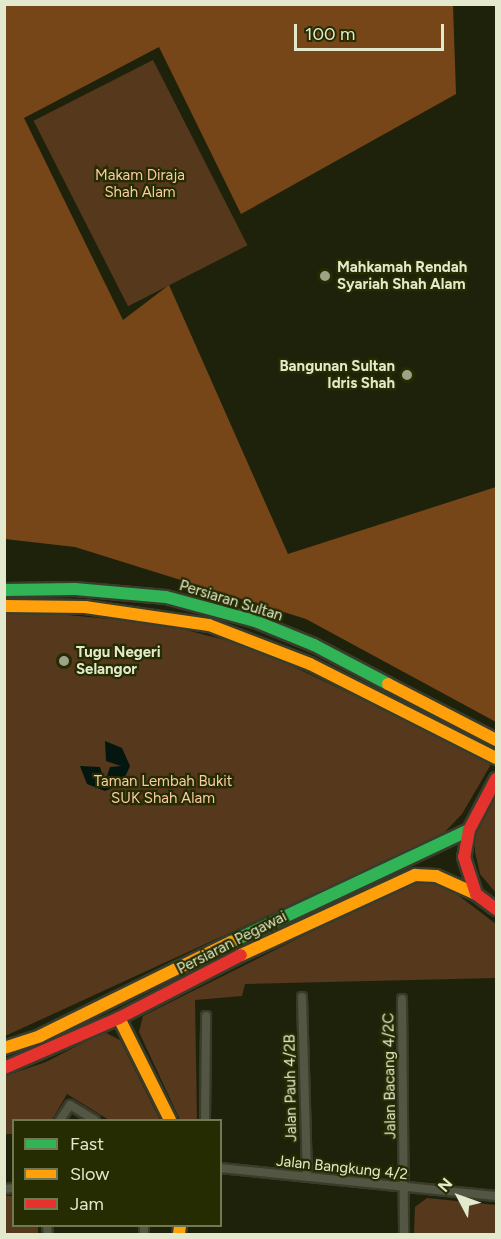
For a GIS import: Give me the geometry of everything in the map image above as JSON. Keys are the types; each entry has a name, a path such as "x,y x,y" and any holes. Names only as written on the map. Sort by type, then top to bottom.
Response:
{"main road":[{"name":"Persiaran Sultan","path":"4,590 75,589 166,597 245,618 314,645 496,740"},
{"name":"Persiaran Sultan","path":"4,606 85,607 209,625 310,664 496,758"},
{"path":"476,894 464,857 469,830 496,779"},
{"name":"Persiaran Pegawai","path":"4,1048 40,1036 469,830"},
{"name":"Persiaran Pegawai","path":"4,1068 119,1018 302,924 415,875 436,876 476,894 496,909"},
{"path":"119,1018 170,1119"}],"street":[{"name":"Jalan Pauh 4/2B","path":"302,997 307,1177"},
{"name":"Jalan Bacang 4/2C","path":"402,999 406,1188 404,1234"},
{"path":"205,1119 206,1016"},
{"path":"61,1119 70,1105 93,1119"},
{"name":"Jalan Bangkung 4/2","path":"222,1168 496,1196"}],"green space":[{"name":"Makam Diraja Shah Alam","path":"153,60 247,245 128,306 34,121"},
{"name":"Taman Lembah Bukit SUK Shah Alam","path":"4,609 162,624 229,641 265,653 407,721 487,760 490,766 462,814 441,836 5,1036"},
{"path":"496,786 496,893 480,874 475,852 475,833"},
{"path":"415,880 442,883 496,924 496,978 245,984 242,996 195,1000 197,1119 180,1119 139,1032 143,1016"},
{"path":"104,1032 120,1040 160,1119 107,1119 67,1094 53,1119 12,1119 12,1134 5,1134 5,1076 46,1062"},
{"path":"5,1196 12,1196 12,1227 38,1227 38,1234 5,1234"},
{"path":"427,1198 496,1205 496,1234 414,1234 415,1207"}],"shaded area":[{"path":"5,4 453,5 456,94 241,214 159,47 24,118 123,320 169,285 288,554 496,487 496,722 306,619 75,547 5,539"},
{"path":"105,741 122,748 130,766 122,784 105,791 87,784 80,766 100,767 105,782 110,767 121,766 106,761"}],"traffic: fast":[{"path":"4,590 75,589 166,597 255,621 314,645 388,684"},
{"path":"231,942 469,830"}],"traffic: slow":[{"path":"4,606 85,607 209,625 310,664 496,758"},
{"path":"388,684 496,740"},
{"path":"241,955 415,875 436,876 476,894"},
{"path":"4,1048 40,1036 231,942"},
{"path":"119,1018 170,1119"},
{"path":"179,1234 180,1227"}],"traffic: jam":[{"path":"496,779 469,830 464,857 476,894 496,909"},
{"path":"4,1068 119,1018 241,955"}],"place":[{"name":"Mahkamah Rendah Syariah Shah Alam","path":"325,276"},
{"name":"Bangunan Sultan Idris Shah","path":"407,375"},
{"name":"Tugu Negeri Selangor","path":"64,661"}]}
